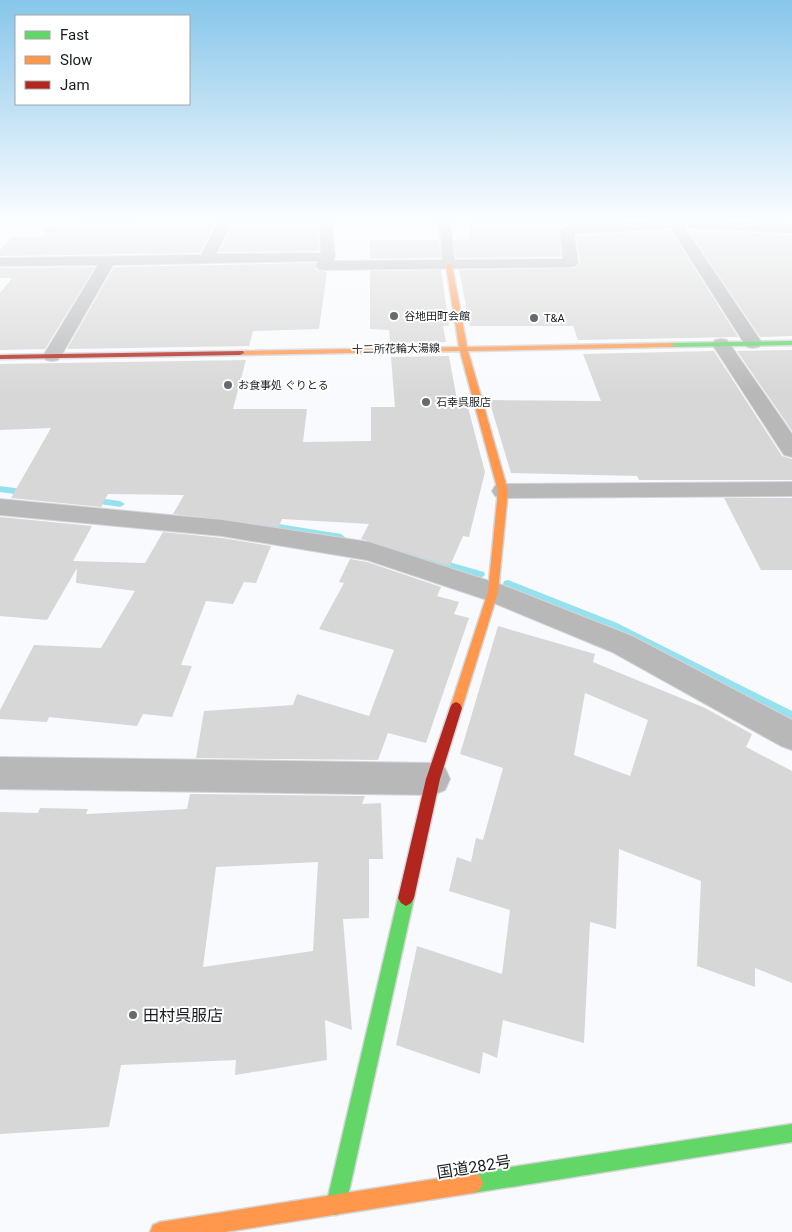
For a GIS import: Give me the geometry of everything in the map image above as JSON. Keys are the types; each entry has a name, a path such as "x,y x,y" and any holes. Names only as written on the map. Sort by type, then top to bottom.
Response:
{"main road":[{"path":"336,1205 433,779 493,592 503,491 463,347 451,278"},
{"name":"十二所花輪大湯線","path":"0,357 463,347 792,343"},
{"name":"国道282号","path":"160,1232 792,1133"}],"street":[{"path":"52,356 98,278"},
{"path":"711,278 753,343"},
{"path":"720,344 792,450"},
{"path":"503,491 792,489"},
{"path":"0,507 222,528 369,550 493,592 622,644 792,736"},
{"path":"0,773 433,779"}],"building":[{"path":"12,278 88,278 45,349 0,350 0,293"},
{"path":"107,278 326,278 319,329 253,331 249,346 67,349"},
{"path":"370,278 442,278 449,326 443,326 446,342 390,343 389,330 370,329"},
{"path":"461,278 701,278 738,337 578,340 573,326 470,326"},
{"path":"720,278 792,278 792,336 760,337"},
{"path":"792,350 792,431 737,351"},
{"path":"714,351 782,456 792,459 792,480 639,480 637,476 511,473 489,400 601,401 583,354"},
{"path":"449,356 457,400 466,400 485,472 469,537 463,536 450,566 361,539 369,524 282,519 279,527 173,514 184,495 108,494 101,507 11,498 51,428 0,430 0,364 246,360 233,409 307,409 303,442 371,441 371,407 395,407 391,357"},
{"path":"724,498 792,498 792,570 761,570"},
{"path":"0,517 92,526 73,561 145,563 163,532 222,538 271,546 256,583 244,582 233,604 206,601 181,665 192,666 172,717 143,714 137,726 49,717 47,722 0,719 0,710 34,645 101,648 135,591 76,583 77,568 47,620 0,616"},
{"path":"350,559 367,562 441,587 437,596 459,602 454,614 469,618 426,743 388,733 378,760 196,758 204,711 293,705 297,694 369,716 394,650 319,629 344,583 339,582"},
{"path":"498,626 595,654 593,662 705,708 752,734 746,747 792,771 792,983 755,968 755,987 697,966 701,881 619,849 616,929 590,922 584,1043 503,1020 497,1058 483,1052 480,1074 396,1045 417,946 502,974 510,910 449,891 457,857 471,862 476,838 483,840 503,768 460,754","holes":["585,693 648,720 630,776 574,755"]},
{"path":"190,794 365,796 362,804 381,803 383,859 369,859 369,918 343,919 352,1030 325,1020 327,1060 235,1075 236,1060 121,1065 109,1127 0,1134 0,812 38,813 40,808 88,809 86,814 187,809","holes":["318,862 313,951 203,967 216,867"]}],"waterway":[{"path":"0,489 29,493"},
{"path":"90,500 120,504"},
{"path":"260,524 341,538"},
{"path":"386,548 480,575"},
{"path":"508,584 613,626 792,717"}],"traffic: fast":[{"path":"671,345 792,343"},
{"path":"336,1205 406,898"},
{"path":"473,1183 792,1133"}],"traffic: slow":[{"path":"451,278 463,347 503,491 493,592 456,708"},
{"path":"240,353 671,345"},
{"path":"160,1232 473,1183"}],"traffic: jam":[{"path":"0,357 240,353"},
{"path":"406,898 433,779 456,708"}],"place":[{"name":"谷地田町会館","path":"394,316"},
{"name":"T&A","path":"534,318"},
{"name":"お食事処 ぐりとる","path":"228,385"},
{"name":"石幸呉服店","path":"426,402"},
{"name":"田村呉服店","path":"133,1015"}]}
